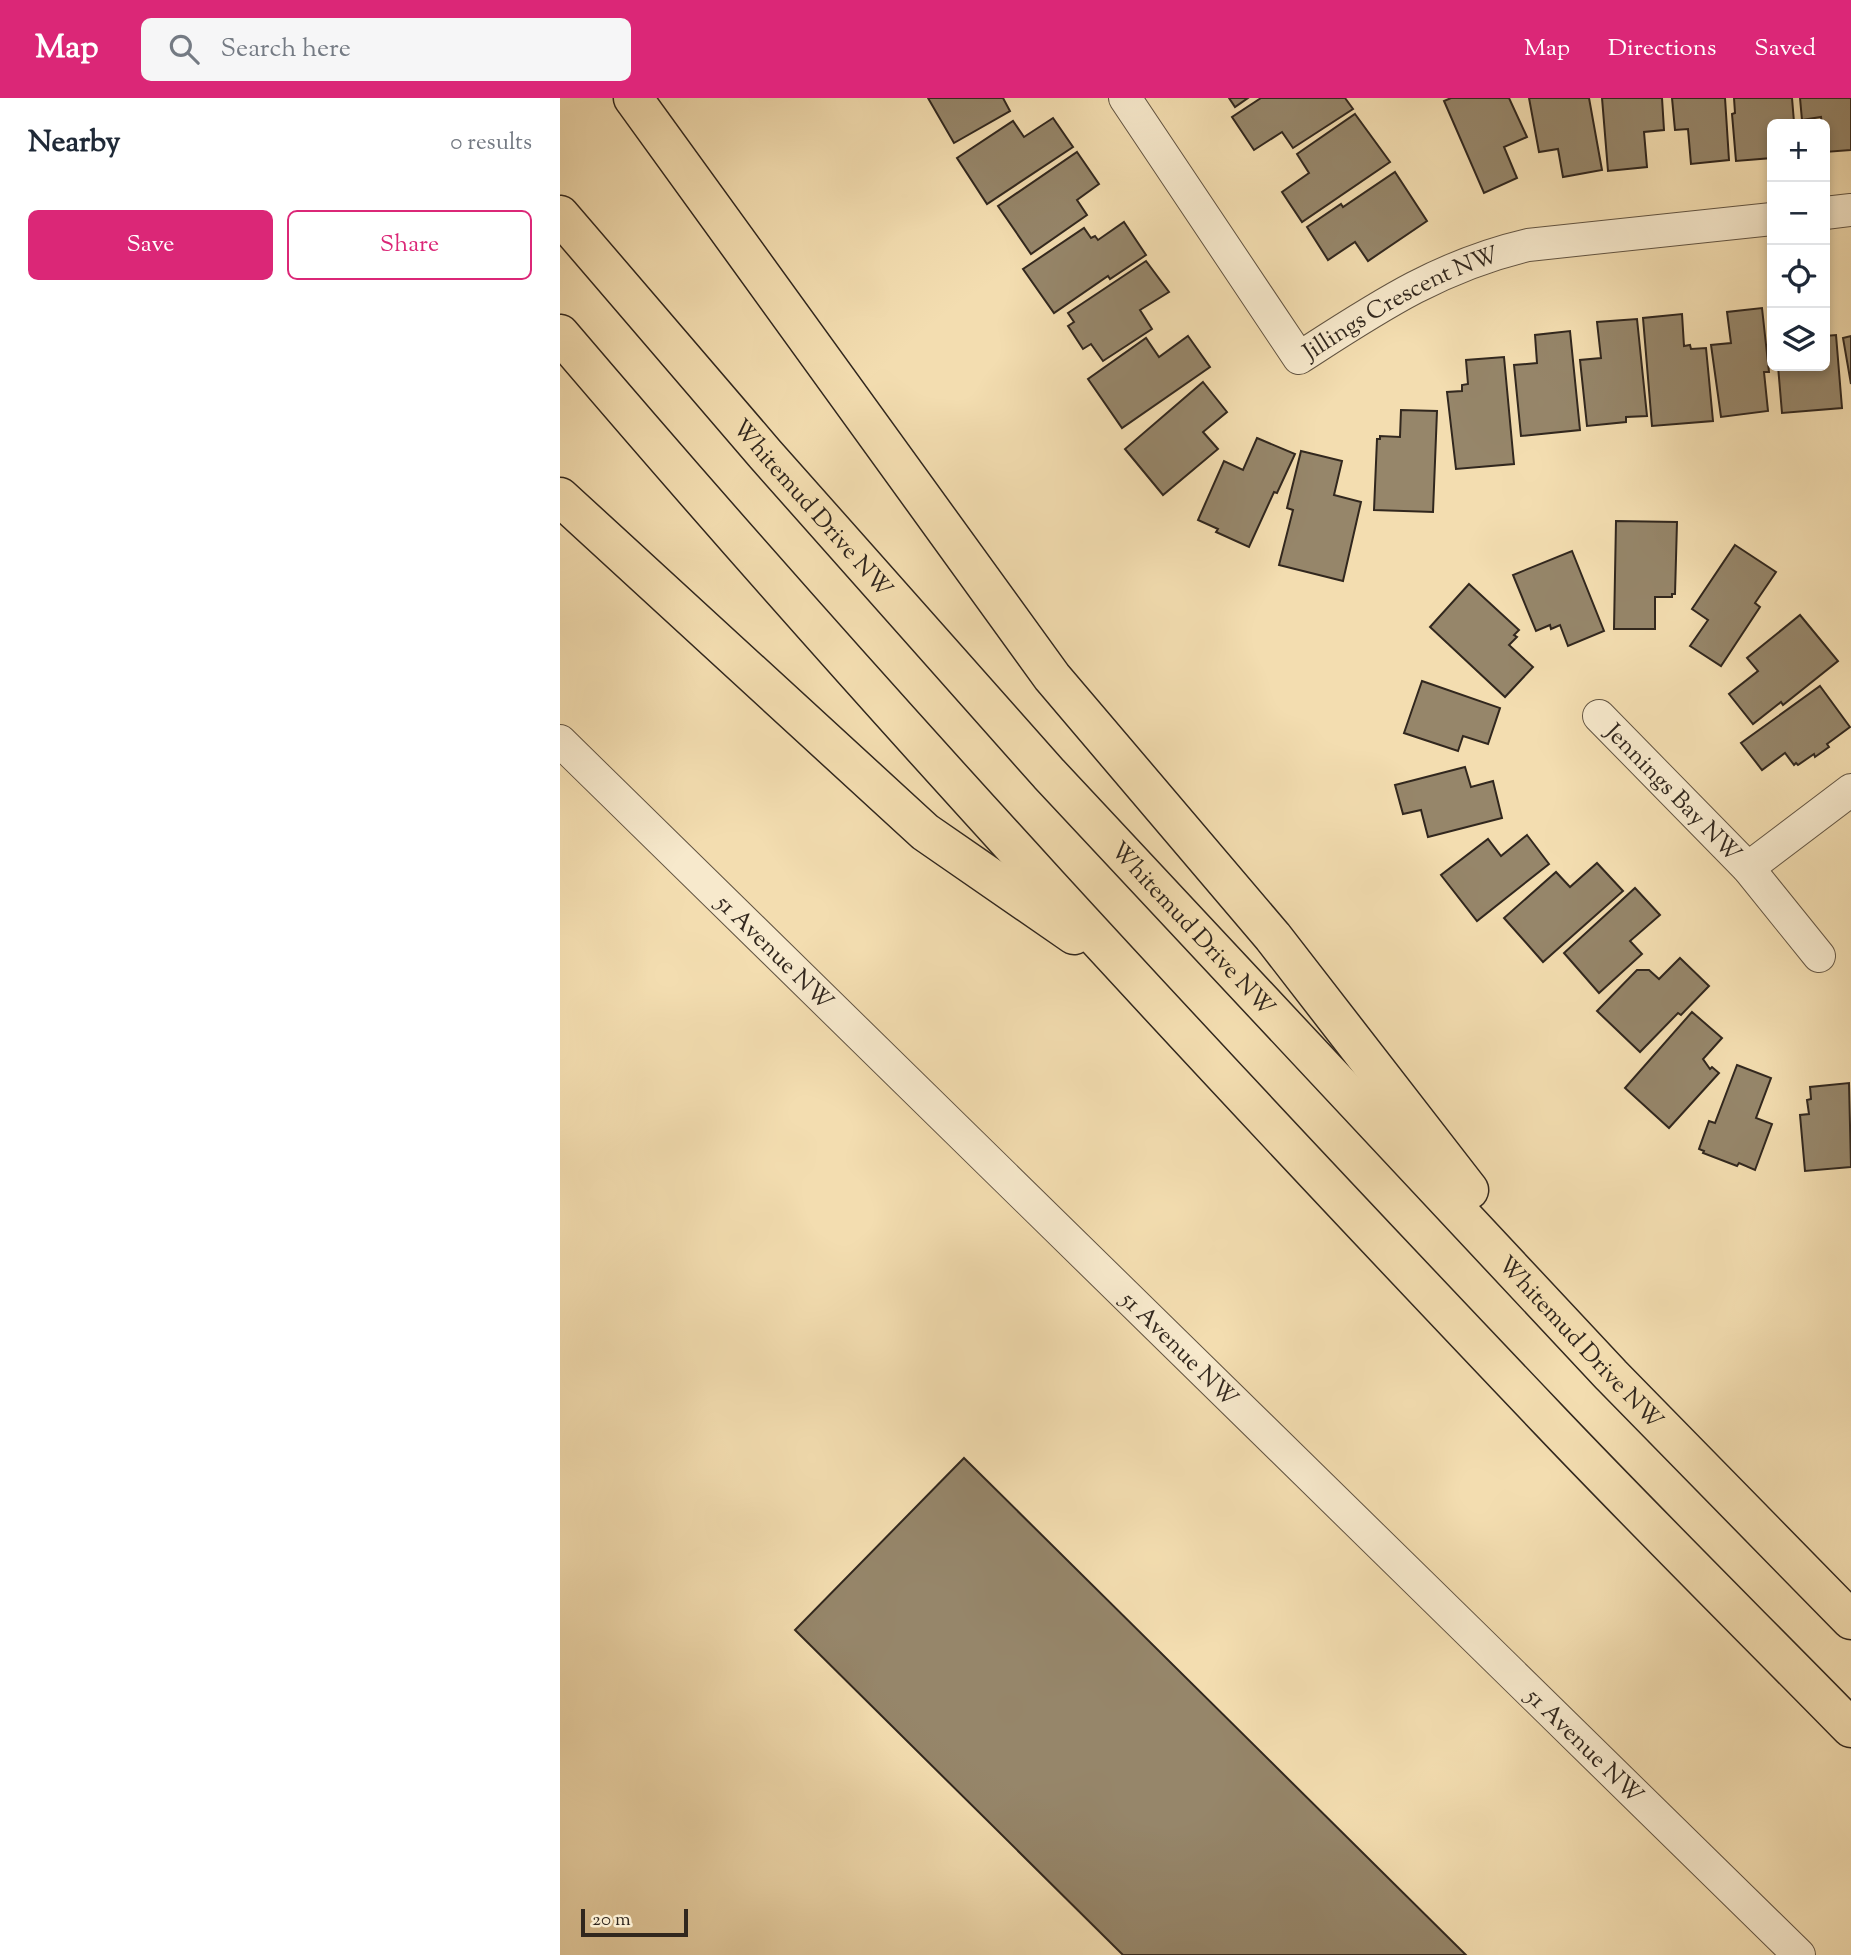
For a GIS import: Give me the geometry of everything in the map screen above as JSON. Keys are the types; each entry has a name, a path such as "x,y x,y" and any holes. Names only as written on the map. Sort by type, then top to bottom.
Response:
{"highway":[{"path":"634,98 964,559 1052,677 1273,937 1611,1375"},
{"name":"Whitemud Drive NW","path":"560,215 765,454 1049,774 1611,1375 1851,1620"},
{"path":"560,334 706,505 1127,972 1553,1424 1851,1728"},
{"path":"560,497 925,832 1127,972"}],"street":[{"name":"Jillings Crescent NW","path":"1125,98 1299,358 1414,286 1492,253 1528,245 1767,220"},
{"path":"1830,212 1851,210"},
{"name":"Jennings Bay NW","path":"1599,716 1748,868 1819,956"},
{"name":"51 Avenue NW","path":"560,741 1799,1955"},
{"name":"Jennings Bay NW","path":"1748,868 1851,790"}],"building":[{"path":"928,98 1003,98 1010,111 954,143"},
{"path":"1229,98 1248,98 1235,107"},
{"path":"1261,98 1345,98 1353,109 1293,148 1282,132 1254,150 1232,117"},
{"path":"1451,98 1509,98 1527,137 1504,147 1517,178 1484,193 1444,101"},
{"path":"1529,98 1589,98 1602,170 1563,177 1558,149 1539,152"},
{"path":"1602,98 1662,98 1664,130 1644,132 1647,167 1608,171"},
{"path":"1672,98 1725,98 1729,160 1691,164 1688,129 1675,130"},
{"path":"1734,98 1792,98 1794,119 1767,119 1767,158 1736,161 1732,114 1735,113"},
{"path":"1800,98 1851,98 1851,150 1830,152 1830,119 1802,119"},
{"path":"1355,114 1390,162 1302,222 1282,192 1309,173 1297,154"},
{"path":"1053,118 1073,147 987,204 957,158 1013,121 1024,137"},
{"path":"1077,152 1099,184 1077,200 1087,215 1031,254 998,206"},
{"path":"1395,172 1427,221 1368,261 1355,242 1328,260 1307,227 1341,204 1343,207"},
{"path":"1124,222 1146,255 1110,279 1108,276 1054,313 1023,269 1084,228 1091,238 1095,236 1098,240"},
{"path":"1146,261 1169,292 1140,310 1152,329 1103,361 1091,344 1083,349 1068,326 1074,322 1068,313"},
{"path":"1762,308 1769,372 1764,372 1768,411 1721,417 1711,345 1731,343 1727,312"},
{"path":"1682,314 1684,346 1690,345 1691,349 1706,348 1713,421 1652,426 1643,318"},
{"path":"1637,319 1647,416 1626,417 1626,422 1587,426 1580,360 1601,358 1597,322"},
{"path":"1570,331 1580,430 1521,436 1514,365 1537,363 1535,335"},
{"path":"1836,335 1842,408 1782,413 1778,371 1830,371 1830,336"},
{"path":"1188,336 1210,367 1122,428 1088,379 1146,338 1159,357"},
{"path":"1851,336 1851,384 1843,338"},
{"path":"1504,357 1514,464 1456,469 1447,392 1462,391 1462,385 1468,384 1466,360"},
{"path":"1203,382 1227,412 1203,432 1218,449 1163,495 1125,449"},
{"path":"1401,410 1437,411 1433,512 1374,510 1377,439 1380,439 1380,436 1400,437"},
{"path":"1257,438 1295,454 1249,547 1216,532 1218,529 1198,520 1224,461 1243,470"},
{"path":"1301,451 1342,461 1334,495 1361,502 1343,581 1279,565 1293,510 1287,508"},
{"path":"1616,521 1677,522 1675,594 1672,594 1672,597 1655,597 1655,629 1614,629"},
{"path":"1735,545 1776,572 1755,603 1760,607 1721,666 1690,646 1708,620 1692,609"},
{"path":"1572,551 1604,631 1568,646 1560,625 1551,629 1550,625 1536,631 1513,575"},
{"path":"1469,584 1519,630 1514,635 1517,637 1509,645 1533,667 1505,697 1430,627"},
{"path":"1800,615 1838,661 1783,705 1781,702 1753,724 1729,694 1758,671 1747,658"},
{"path":"1422,681 1500,708 1488,744 1463,736 1458,751 1404,733"},
{"path":"1820,686 1850,727 1815,757 1814,754 1794,765 1785,753 1762,770 1741,743"},
{"path":"1465,767 1471,787 1493,781 1502,818 1428,837 1421,810 1403,814 1395,785"},
{"path":"1527,835 1549,864 1477,921 1441,875 1488,839 1501,856"},
{"path":"1597,863 1623,891 1543,962 1504,918 1556,872 1570,887"},
{"path":"1635,888 1660,915 1630,941 1642,954 1599,993 1564,953"},
{"path":"1680,958 1709,986 1640,1052 1597,1011 1637,970 1649,970 1659,979"},
{"path":"1692,1012 1722,1038 1703,1059 1710,1069 1712,1067 1719,1073 1669,1128 1625,1088"},
{"path":"1737,1065 1771,1078 1756,1118 1772,1124 1755,1170 1739,1163 1737,1166 1699,1149 1709,1121 1715,1123"},
{"path":"1849,1083 1851,1167 1805,1171 1800,1115 1809,1114 1807,1100 1811,1099 1810,1087"},
{"path":"964,1458 1466,1955 1123,1955 795,1630"}]}
